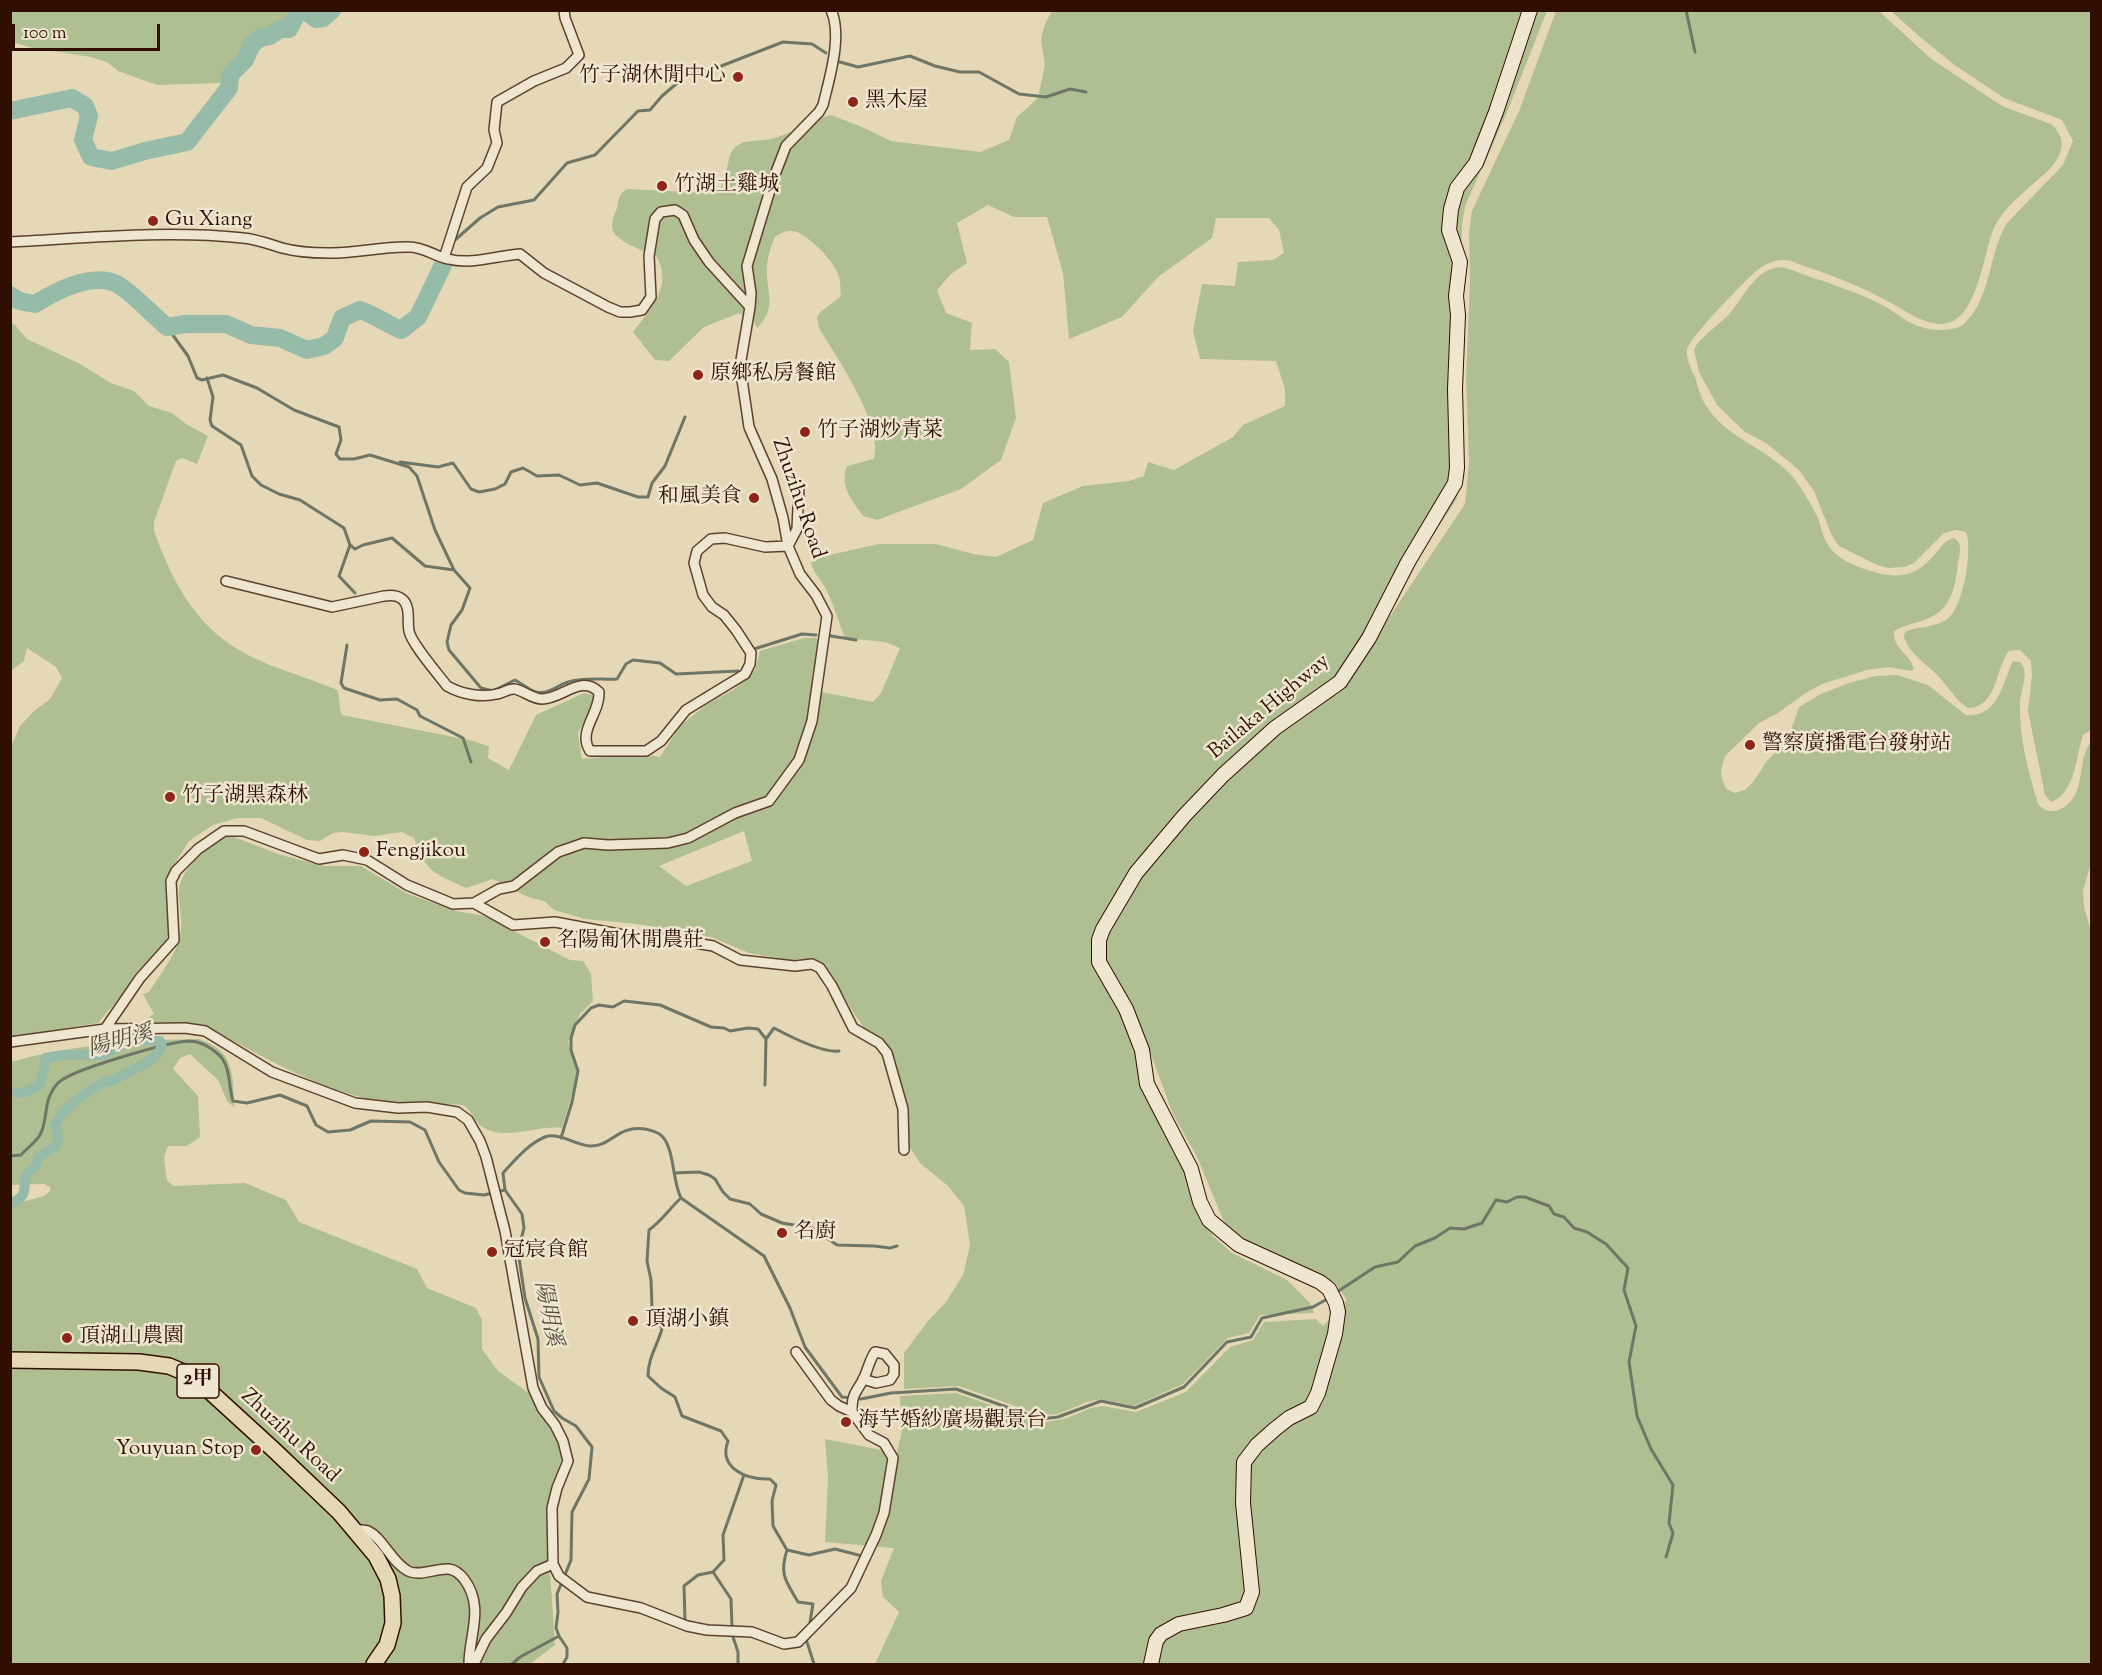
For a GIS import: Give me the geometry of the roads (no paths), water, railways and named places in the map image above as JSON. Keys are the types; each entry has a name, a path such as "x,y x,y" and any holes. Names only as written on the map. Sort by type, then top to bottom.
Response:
{"main road":[{"name":"Bailaka Highway","path":"1151,1665 1156,1641 1161,1634 1179,1624 1223,1616 1246,1608 1252,1592 1243,1503 1244,1462 1257,1445 1275,1429 1289,1418 1311,1407 1318,1393 1335,1334 1338,1312 1329,1289 1320,1282 1239,1245 1209,1220 1200,1202 1191,1169 1147,1084 1142,1050 1126,1009 1099,962 1099,940 1103,929 1136,873 1184,816 1223,775 1275,728 1340,682 1369,638 1408,562 1455,483 1458,315 1456,296 1460,262 1449,230 1451,209 1457,188 1476,163 1496,112 1530,10"},
{"name":"Zhuzihu Road","path":"10,1360 139,1362 162,1365 193,1376 274,1450 355,1529 376,1556 388,1579 392,1596 391,1633 374,1665"}],"street":[{"path":"444,258 467,187 487,168 496,143 494,130 497,102 534,81 566,68 579,55 564,10"},
{"name":"Zhuzihu Road","path":"474,903 499,889 514,886 558,852 584,843 608,845 668,843 688,838 735,813 769,801 799,760 812,722 827,616 800,574 788,546 772,479 749,427 740,366 751,293 747,266 774,177 786,146 823,105 834,56 835,27 831,10"},
{"path":"10,242 130,234 196,235 245,238 300,252 356,252 390,246 417,247 444,258 475,262 497,256 520,254 544,273 608,307 620,312 630,312 642,310 651,297 649,256 655,219 661,212 675,210 682,215 694,240 709,262 750,307"},
{"path":"226,581 332,607 393,595 404,600 409,633 447,686 456,691 489,696 515,689 540,699 584,685 593,686 599,692 599,701 584,736 585,744 590,751 646,751 661,741 686,710 745,674 750,664 751,653 736,630 724,615 712,608 704,595 694,563 696,551 711,539 724,538 765,547 788,546 797,529 799,486"},
{"path":"105,1029 140,978 174,940 171,881 176,871 198,849 224,831 244,831 319,859 343,855 367,860 407,885 453,904 474,903 513,925 555,922 629,936 713,946 740,960 795,966 812,964 820,968 832,986 853,1028 879,1043 887,1053 903,1109 904,1150"},
{"path":"10,1042 105,1029 185,1028 205,1031 272,1072 355,1103 398,1108 427,1107 457,1112 468,1120 480,1141 495,1192 518,1296 533,1388 542,1408 555,1425 563,1441 567,1461 552,1508 553,1564 559,1576 587,1597 641,1608 687,1626 707,1630 752,1632 784,1644 798,1642 851,1587 884,1513 893,1458 884,1443 869,1435 852,1409 853,1395 863,1379"},
{"path":"796,1352 831,1400 839,1406 852,1409"},
{"path":"355,1529 369,1531 408,1571 417,1573 441,1569 452,1570 461,1575 469,1586 475,1605 475,1626 469,1665"},
{"path":"474,1665 486,1639 507,1613 522,1587 537,1571 553,1564"}],"waterway":[{"path":"10,111 72,98 85,106 89,116 83,140 91,157 112,161 187,142 229,88 230,75 245,60 252,44 280,29 289,29 297,14 306,11 316,19 323,18 332,10"},
{"path":"1686,10 1695,52"},
{"path":"455,240 480,218 498,207 534,200 567,163 595,155 638,111 650,110 662,96 689,73 711,70 783,42 812,44 826,53"},
{"path":"840,62 858,67 910,56 935,66 960,72 979,72 1019,94 1046,97 1070,89 1086,92"},
{"path":"10,295 19,301 35,304 74,285 97,280 107,281 117,284 128,292 167,327 185,324 226,324 251,335 280,338 307,350 324,346 335,338 342,318 360,310 401,330 418,317 443,265"},
{"path":"167,327 188,356 197,378 202,380 223,375 257,388 294,410 339,427 341,440 336,454 340,459 354,459 370,455 409,467 417,476 435,530 454,570 470,588 462,610 451,625 447,642 449,650 481,688 493,691 515,680 540,693 574,680 617,679 626,664 633,660 660,663 676,674 738,671"},
{"path":"207,378 213,397 210,420 212,426 241,445 252,476 261,485 279,494 300,500 344,528 350,545 339,576 355,593"},
{"path":"400,462 438,467 453,463 471,489 479,492 495,489 505,484 511,472 523,468 537,476 559,475 580,485 597,483 638,497 648,497 652,483 665,466 685,417"},
{"path":"350,545 355,549 392,538 425,566 454,570"},
{"path":"754,649 802,634 816,635"},
{"path":"831,636 856,640"},
{"path":"347,645 341,683 344,688 380,700 397,699 417,710 420,716 463,738 471,762"},
{"path":"561,1138 572,1102 578,1071 571,1050 571,1038 575,1025 591,1008 599,1005 613,1007 624,1001 660,1005 711,1027 730,1031 758,1029 766,1039 774,1028 815,1047 839,1051"},
{"path":"765,1085 766,1039"},
{"path":"10,1092 23,1093 40,1085 46,1058 63,1055 102,1055 132,1040 160,1041"},
{"name":"陽明溪","path":"10,1156 21,1155 38,1138 43,1129 50,1096 58,1083 81,1071 120,1058 161,1046 189,1041 208,1047 222,1059 227,1069 233,1101 247,1103 280,1095 307,1106 316,1125 328,1132 350,1130 371,1121 410,1122 425,1130 439,1162 459,1190 484,1195 505,1190 522,1214 524,1228 518,1251 525,1298 538,1339 539,1377 554,1411 576,1426 592,1447 589,1479 572,1512 571,1560 557,1594 556,1628 567,1648 567,1657 563,1664"},
{"path":"10,1204 23,1195 26,1175 36,1165 39,1157 56,1146 58,1137 55,1125 65,1111 92,1089 107,1081 111,1082 147,1062 159,1052 162,1046"},
{"path":"505,1190 503,1173 527,1148 545,1137 556,1136 590,1146 604,1143 627,1130 645,1129 658,1133 669,1149 681,1198 764,1256 790,1308 805,1347 842,1397 861,1399 891,1393 956,1389 1040,1419 1058,1417 1101,1401 1135,1408 1184,1387 1227,1342 1251,1337 1262,1318 1313,1307 1329,1298"},
{"path":"674,1173 699,1172 709,1175 715,1179 730,1199 750,1204 761,1214 782,1223 812,1228 837,1245 890,1248 897,1246"},
{"path":"1337,1292 1375,1267 1398,1262 1415,1246 1435,1238 1450,1228 1464,1229 1482,1223 1496,1200 1507,1202 1517,1197 1525,1197 1549,1206 1554,1214 1564,1217 1574,1228 1587,1232 1606,1244 1628,1268 1624,1290 1636,1326 1629,1362 1637,1416 1651,1449 1673,1485 1669,1523 1673,1533 1666,1557"},
{"path":"681,1198 649,1230 647,1261 651,1280 652,1307 662,1329 651,1358 648,1376 675,1397 682,1416 721,1431 728,1441 727,1458 736,1470 744,1475 770,1479 776,1485 772,1501 773,1526 787,1550 809,1555 835,1549 862,1556"},
{"path":"685,1620 684,1586 698,1575 713,1572 724,1560 723,1535 744,1475"},
{"path":"787,1550 784,1566 785,1577 798,1602 813,1604 810,1622"},
{"path":"713,1572 731,1599 732,1626"},
{"path":"732,1634 738,1652 738,1664"},
{"path":"512,1664 520,1657 559,1636"},
{"path":"806,1639 814,1664"}],"place":[{"name":"竹子湖休閒中心","path":"738,77"},
{"name":"黑木屋","path":"853,102"},
{"name":"竹湖土雞城","path":"662,186"},
{"name":"Gu Xiang","path":"153,221"},
{"name":"原鄉私房餐館","path":"698,375"},
{"name":"竹子湖炒青菜","path":"805,432"},
{"name":"和風美食","path":"754,498"},
{"name":"警察廣播電台發射站","path":"1750,745"},
{"name":"竹子湖黑森林","path":"170,797"},
{"name":"Fengjikou","path":"364,852"},
{"name":"名陽匍休閒農莊","path":"545,942"},
{"name":"名廚","path":"782,1233"},
{"name":"冠宸食館","path":"492,1252"},
{"name":"頂湖小鎮","path":"633,1321"},
{"name":"頂湖山農園","path":"67,1338"},
{"name":"海芋婚紗廣場觀景台","path":"846,1422"},
{"name":"Youyuan Stop","path":"256,1450"}]}
